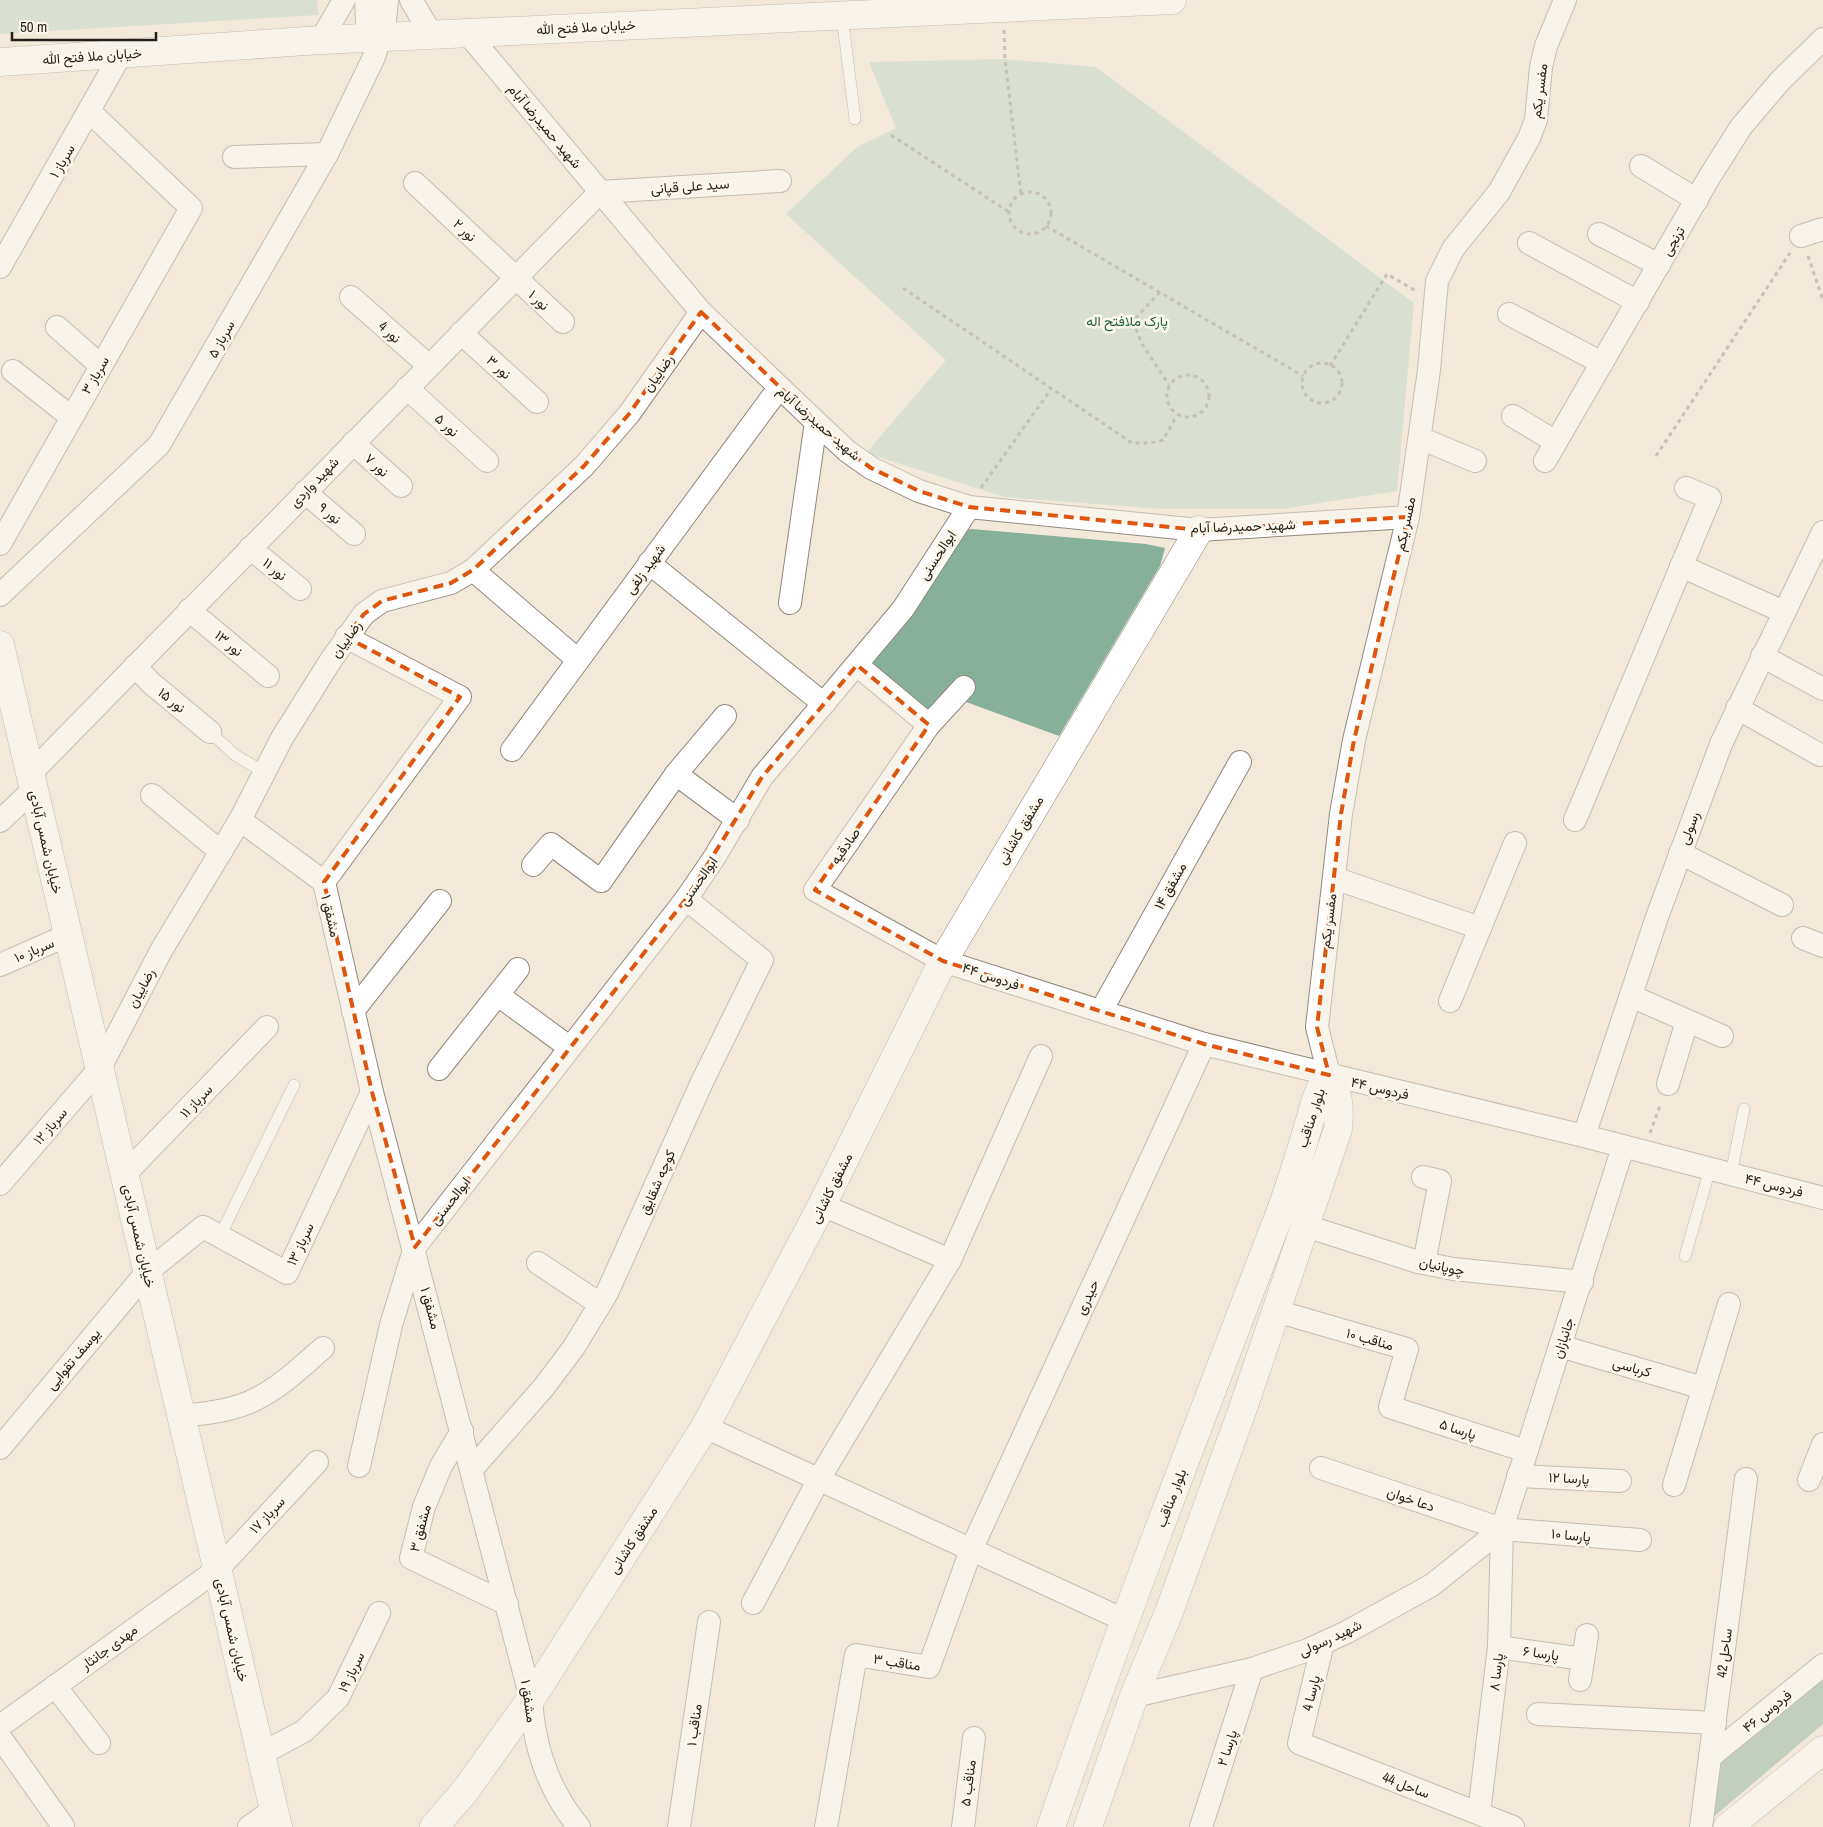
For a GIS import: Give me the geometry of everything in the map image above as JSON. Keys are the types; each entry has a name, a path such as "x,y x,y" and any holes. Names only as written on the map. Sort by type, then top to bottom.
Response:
{"street":[{"path":"321,40 344,0"},
{"path":"366,0 367,21 378,37"},
{"name":"سرباز ۵","path":"0,595 159,446 328,154 374,57 384,20 387,0"},
{"path":"411,0 432,35"},
{"name":"خیابان ملا فتح الله","path":"0,62 321,40 753,18 842,16 1172,0"},
{"name":"مفسر یکم","path":"1329,1075 1318,1027 1341,814 1354,740 1408,517 1429,370 1436,281 1453,249 1499,192 1529,138 1536,120 1540,67 1546,46 1565,0"},
{"name":"شهید حمیدرضا آبام","path":"468,34 701,312 847,451 871,468 919,491 969,507 1199,530 1408,517"},
{"name":"ترنجی","path":"1513,416 1551,452 1741,127 1780,81 1823,39"},
{"name":"سرباز ۱","path":"0,267 90,112 121,54"},
{"name":"سرباز ۳","path":"0,544 191,208 90,112"},
{"path":"234,157 328,154"},
{"path":"1641,166 1697,200"},
{"name":"سید علی قپانی","path":"600,192 780,181"},
{"name":"نور ۲","path":"415,183 516,278"},
{"name":"شهید واردی","path":"0,821 135,666 600,192"},
{"path":"1801,236 1823,230"},
{"path":"1599,234 1659,265"},
{"path":"1530,244 1638,302"},
{"name":"نور ۱","path":"516,278 563,322"},
{"name":"نور 4","path":"351,297 429,366"},
{"name":"رضاییان","path":"100,1068 162,949 240,820 282,738 346,637 364,614 382,601 451,583 473,570 584,466 629,414 701,312"},
{"path":"1510,314 1602,363"},
{"path":"57,327 100,366"},
{"name":"نور ۳","path":"461,333 537,402"},
{"path":"13,371 71,417"},
{"name":"نور ۵","path":"407,388 487,461"},
{"name":"شهید زلفی","path":"512,750 779,388"},
{"path":"790,603 816,422"},
{"path":"1420,438 1475,461"},
{"name":"نور ۷","path":"353,443 401,486"},
{"path":"1575,820 1710,498 1686,488"},
{"name":"نور ۹","path":"305,492 354,534"},
{"name":"ابوالحسنی","path":"415,1247 686,899 738,820 762,776 903,609 969,507"},
{"name":"مشفق کاشانی","path":"434,1827 465,1791 531,1699 705,1427 822,1206 943,960 1199,530"},
{"name":"رسولی","path":"1584,1136 1680,853 1720,744 1822,535"},
{"name":"نور ۱۱","path":"250,548 300,590"},
{"path":"649,563 824,704"},
{"path":"1681,566 1784,612"},
{"path":"473,570 578,660"},
{"name":"نور ۱۳","path":"189,610 268,676"},
{"path":"324,882 460,697 346,637"},
{"name":"خیابان شمس آبادی","path":"0,645 276,1818"},
{"path":"1762,656 1823,689"},
{"path":"856,665 929,725"},
{"name":"نور ۱۵","path":"135,666 151,683 210,732"},
{"name":"صادقیه","path":"943,960 815,890 929,725 964,687"},
{"path":"1737,708 1820,756"},
{"path":"533,865 551,844 601,881 676,774 724,716"},
{"name":"مشفق ۱۴","path":"1101,1011 1240,762"},
{"path":"676,774 738,820"},
{"path":"152,795 221,852"},
{"name":"مشفق ۱","path":"240,820 324,882 372,1092 415,1247 531,1699 533,1731 542,1762 559,1798 579,1827"},
{"path":"1450,1001 1515,843"},
{"path":"1680,853 1782,905"},
{"path":"1334,878 1480,928"},
{"name":"کوچه شقایق","path":"472,1469 544,1387 574,1347 600,1304 630,1243 702,1082 762,960 686,899"},
{"path":"353,1011 440,901"},
{"name":"سرباز ۱۰","path":"0,965 68,935"},
{"path":"1803,938 1823,946"},
{"name":"فردوس ۴۴","path":"943,960 1204,1044 1584,1136 1823,1198"},
{"path":"440,1069 518,969"},
{"path":"498,995 569,1047"},
{"path":"1631,996 1722,1036"},
{"path":"1668,1084 1688,1021"},
{"name":"سرباز ۱۱","path":"124,1174 266,1027"},
{"name":"حیدری","path":"971,1550 1204,1044"},
{"path":"752,1603 819,1479 950,1260 1041,1056"},
{"name":"سرباز ۱۲","path":"0,1184 100,1068"},
{"name":"بلوار مناقب","path":"1051,1827 1124,1620 1282,1209 1311,1119 1314,1100 1321,1085 1329,1075 1337,1090 1340,1105 1338,1129 1276,1311 1168,1612 1134,1696 1088,1827"},
{"name":"سرباز ۱۳","path":"146,1272 203,1227 287,1272 372,1092"},
{"name":"جانبازان","path":"1502,1529 1582,1282 1633,1149"},
{"path":"1423,1177 1440,1182 1424,1263"},
{"path":"822,1206 950,1260"},
{"name":"چوپانیان","path":"1306,1226 1424,1263 1484,1274 1582,1282"},
{"path":"359,1466 387,1343 415,1247"},
{"path":"538,1263 600,1304"},
{"name":"یوسف تقوایی","path":"0,1448 146,1272"},
{"path":"1674,1485 1729,1304"},
{"name":"مناقب ۱۰","path":"1276,1311 1407,1350 1390,1407"},
{"name":"کرباسی","path":"1560,1346 1703,1388"},
{"path":"182,1416 226,1410 255,1400 288,1377 323,1348"},
{"name":"پارسا ۵","path":"1390,1407 1526,1451"},
{"path":"705,1427 1124,1620"},
{"name":"مشفق ۳","path":"462,1431 441,1466 424,1507 412,1558 507,1604"},
{"path":"1808,1480 1823,1444"},
{"name":"سرباز ۱۷","path":"218,1569 317,1462"},
{"name":"دعا خوان","path":"1321,1468 1502,1529"},
{"name":"پارسا ۱۲","path":"1518,1476 1620,1481"},
{"name":"ساحل 42","path":"1701,1827 1746,1479"},
{"name":"شهید رسولی","path":"1134,1696 1252,1669 1323,1644 1432,1585 1502,1529"},
{"name":"پارسا ۱۰","path":"1502,1529 1640,1540"},
{"name":"پارسا ۸","path":"1479,1813 1499,1647 1502,1529"},
{"name":"مناقب ۳","path":"826,1827 856,1655 929,1667 971,1550"},
{"name":"مهدی جانثار","path":"0,1726 218,1569"},
{"name":"سرباز ۱۹","path":"261,1754 304,1732 338,1698 379,1613"},
{"name":"مناقب ۱","path":"679,1827 709,1622"},
{"name":"پارسا ۶","path":"1499,1647 1581,1669 1587,1635"},
{"name":"پارسا 4","path":"1299,1742 1323,1644"},
{"name":"فردوس ۴۶","path":"1710,1757 1823,1665"},
{"name":"پارسا ۲","path":"1201,1827 1252,1669"},
{"path":"55,1686 99,1742"},
{"path":"1538,1714 1715,1723"},
{"path":"0,1737 63,1826"},
{"name":"مناقب ۵","path":"963,1827 974,1738"},
{"name":"ساحل 44","path":"1299,1742 1513,1827"},
{"path":"1728,1827 1823,1750"},
{"path":"249,1827 276,1818"}],"lane":[{"path":"842,16 855,119"},
{"path":"210,732 236,755 264,772"},
{"path":"220,1236 294,1085"},
{"path":"1731,1174 1744,1109"},
{"path":"1685,1256 1710,1169"}],"path":[{"path":"1003,9 1005,59 1021,195"},
{"path":"891,135 1009,212"},
{"path":"1037,193 1048,201 1051,214 1046,226 1036,233 1022,233 1012,225 1009,212 1013,200 1021,195 1037,193"},
{"path":"1046,226 1303,376"},
{"path":"1801,236 1823,300"},
{"path":"1656,456 1801,236"},
{"path":"1330,366 1387,274 1434,303"},
{"path":"903,288 1132,443 1151,443 1163,440 1176,414"},
{"path":"1160,292 1133,322 1142,344 1169,385"},
{"path":"1323,363 1335,368 1342,378 1341,391 1333,400 1321,403 1309,399 1302,388 1303,376 1311,366 1323,363"},
{"path":"1188,375 1199,378 1206,386 1209,397 1206,407 1198,415 1187,418 1176,414 1169,406 1166,396 1169,385 1177,377 1188,375"},
{"path":"969,507 1052,389"},
{"path":"1633,1149 1668,1084"}],"highlighted area":[{"path":"701,312 847,451 871,468 919,491 969,507 1199,530 1408,517 1354,740 1341,814 1317,1027 1329,1075 1204,1044 943,961 815,890 929,725 857,665 762,777 686,899 415,1247 372,1092 324,882 460,697 346,637 364,614 382,601 451,583 473,570 584,466 629,414"}],"green space":[{"path":"0,0 317,0 319,15 0,34"},
{"name":"پارک ملافتح اله","path":"1005,59 1096,67 1414,303 1397,491 1282,509 1162,509 1004,497 866,453 946,360 786,214 857,147 896,128 869,62"},
{"path":"972,529 1146,544 1165,548 1160,566 1059,736 958,699 930,721 861,664 958,531"},
{"path":"1823,1673 1823,1724 1711,1819 1716,1764"}]}
